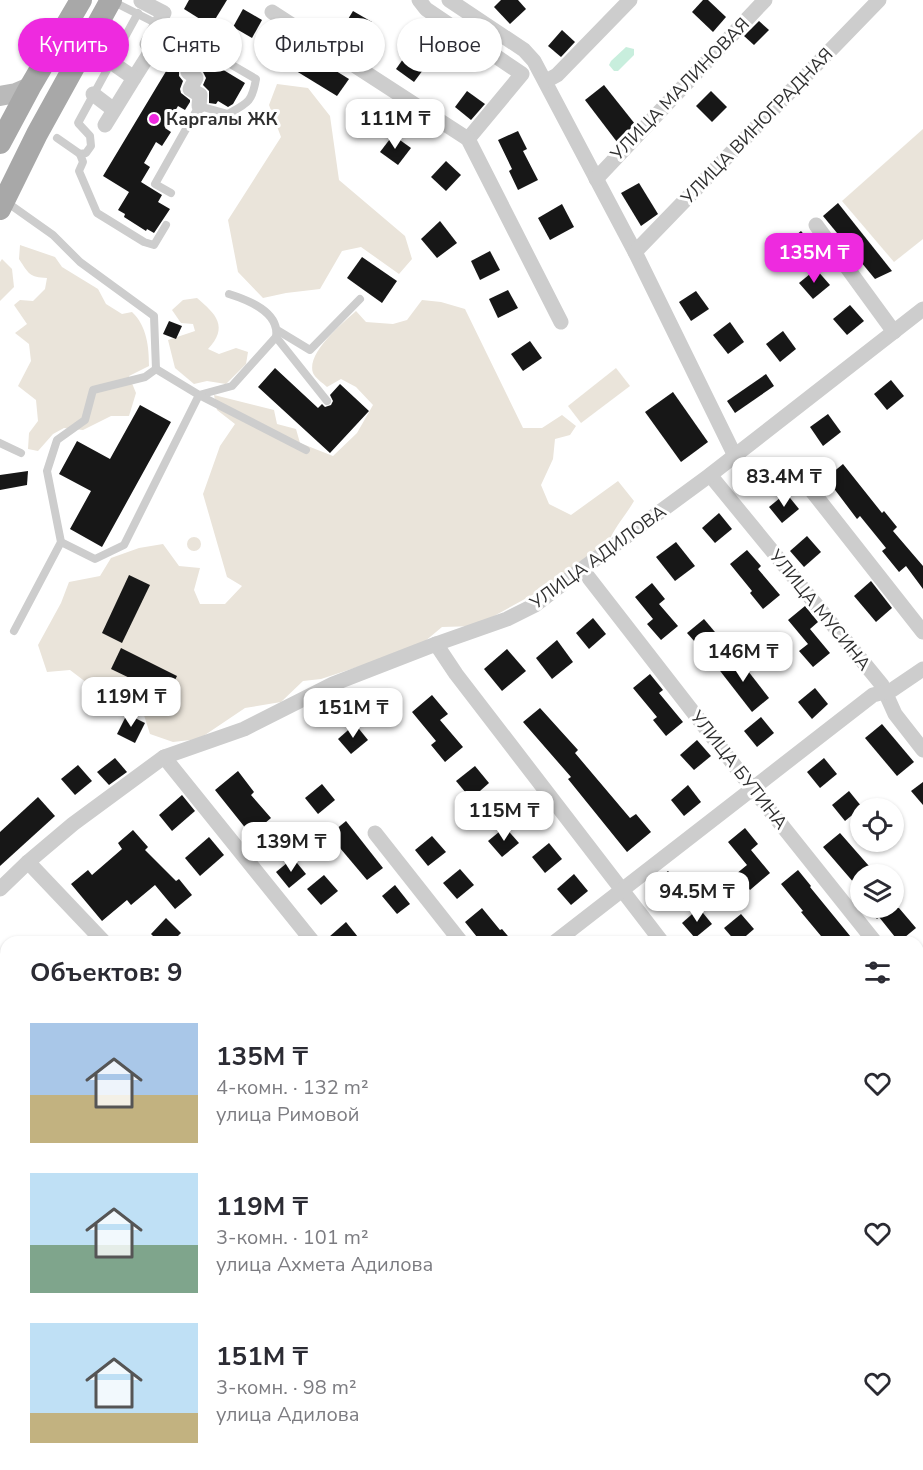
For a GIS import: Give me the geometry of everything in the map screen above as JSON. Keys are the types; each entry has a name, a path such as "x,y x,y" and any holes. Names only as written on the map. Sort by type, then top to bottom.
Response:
{"main road":[{"path":"0,143 81,0"},
{"path":"2,204 47,136 111,0"}],"street":[{"path":"419,0 426,9 522,74 468,139"},
{"path":"449,0 524,50 534,61 635,252 735,456"},
{"path":"546,81 557,75 630,0"},
{"name":"УЛИЦА МАЛИНОВАЯ","path":"596,179 765,0"},
{"name":"УЛИЦА ВИНОГРАДНАЯ","path":"635,252 879,0"},
{"path":"140,7 164,13 161,18"},
{"path":"272,12 468,139 561,322"},
{"path":"105,125 141,67"},
{"path":"125,72 134,78"},
{"path":"188,72 196,78 190,89 200,95 199,106"},
{"path":"0,96 30,87"},
{"path":"93,94 114,110"},
{"path":"816,225 894,332"},
{"name":"УЛИЦА АДИЛОВА","path":"0,889 73,824 164,757 244,729 333,684 507,619 535,605 735,456 923,309"},
{"name":"УЛИЦА МУСИНА","path":"710,475 882,685 895,714 923,750"},
{"path":"808,486 923,632"},
{"name":"УЛИЦА БУТИНА","path":"582,569 752,788 871,936"},
{"path":"436,644 456,674 658,936"},
{"path":"562,936 873,695 892,690 923,669"},
{"path":"164,757 308,936"},
{"path":"375,833 456,936"},
{"path":"28,862 98,936"}],"lane":[{"path":"111,0 140,7 129,28"},
{"path":"171,193 155,184 199,106 228,114 253,96 256,78 242,70"},
{"path":"47,136 80,154 86,153 91,146 90,136 78,123 105,72"},
{"path":"80,154 83,162 79,171 97,213 144,243 154,245 166,225"},
{"path":"2,204 53,236 80,262 154,316 156,369"},
{"path":"229,294 251,302 273,320 277,333 327,401"},
{"path":"277,333 310,350 360,299"},
{"path":"61,542 95,559 124,545 199,395 232,386 277,333"},
{"path":"156,369 199,395 306,450"},
{"path":"14,631 61,542 47,471 57,440 85,420 93,390 145,377 156,369"},
{"path":"0,443 21,453"}],"shaded area":[{"path":"626,47 634,49 634,55 618,71 614,71 609,65 611,61"},
{"path":"277,84 308,88 330,116 339,180 405,236 412,259 399,274 361,247 342,251 320,289 263,298 238,272 228,220 281,137 269,105"},
{"path":"923,129 923,239 894,262 842,201"},
{"path":"20,245 55,257 62,267 98,289 106,304 122,314 132,312 144,330 148,352 149,366 129,376 136,393 129,416 111,416 83,430 64,428 53,434 38,451 28,449 29,433 38,421 36,400 18,386 31,361 29,344 15,333 27,324 14,305 20,300 33,301 45,289 47,278 33,276 28,271 19,259"},
{"path":"2,259 12,269 14,287 0,301 0,262"},
{"path":"197,298 218,321 218,334 208,349 219,354 236,348 248,352 246,364 226,384 207,381 194,384 175,368 168,340 195,331 193,324 181,323 172,310 183,300"},
{"path":"422,300 441,302 465,309 523,428 542,428 562,415 576,426 570,435 555,439 553,459 541,485 549,504 571,515 618,481 634,501 608,543 552,584 476,626 442,627 418,647 321,679 303,681 281,702 245,708 199,739 173,742 150,734 143,712 116,705 70,670 47,672 38,645 61,603 69,582 100,576 111,558 139,548 163,544 179,566 200,568 194,590 200,604 225,604 242,586 227,577 203,494 220,446 235,424 217,410 214,395 274,410 277,424 296,429 300,443 333,456 357,433 373,405 356,387 341,379 327,387 317,379 312,365 320,348 356,311 366,322 393,324 407,320"},
{"path":"616,368 630,386 581,423 568,406"},
{"path":"191,537 197,537 201,544 197,551 191,551 187,547 187,541"}],"building":[{"path":"189,0 227,0 216,18 198,18 184,9"},
{"path":"501,0 518,0 526,9 510,24 494,7"},
{"path":"703,0 708,0 726,17 713,32 692,12"},
{"path":"243,9 259,18 254,18 252,38 242,32 242,18 238,18"},
{"path":"353,11 365,18 349,18"},
{"path":"759,21 769,30 754,45 744,36"},
{"path":"562,30 575,42 561,57 548,46"},
{"name":"Каргалы ЖК","path":"166,72 179,72 183,81 181,93 190,102 185,110 178,106 165,128 171,132 162,146 156,142 144,163 150,167 141,182 162,195 158,202 170,209 154,233 147,229 146,231 124,217 125,214 118,210 129,192 103,176"},
{"path":"203,72 227,72 245,83 233,104 228,107 218,101 216,104 209,103 209,91 203,85 206,78"},
{"path":"298,72 338,72 349,79 337,96"},
{"path":"400,72 422,72 414,82"},
{"path":"604,85 635,124 617,142 585,100"},
{"path":"467,91 485,104 471,120 455,107"},
{"path":"711,91 727,107 712,122 696,106"},
{"path":"518,131 527,149 523,151 538,180 518,190 509,171 512,169 498,140"},
{"path":"393,135 411,148 398,165 380,152"},
{"path":"446,161 461,175 446,191 431,177"},
{"path":"639,183 658,214 641,226 621,193"},
{"path":"838,203 892,271 875,279 823,216"},
{"path":"562,204 574,227 550,240 538,218"},
{"path":"440,221 457,243 437,258 421,239"},
{"path":"801,231 816,248 800,262 785,244"},
{"path":"490,251 500,270 480,280 471,261"},
{"path":"362,257 397,281 382,303 347,278"},
{"path":"816,269 830,285 813,299 799,283"},
{"path":"508,290 518,308 498,318 489,299"},
{"path":"696,291 709,309 691,321 679,302"},
{"path":"850,305 864,321 847,335 833,319"},
{"path":"169,321 182,326 176,339 163,334"},
{"path":"730,322 744,342 728,354 713,335"},
{"path":"783,331 796,349 780,362 766,344"},
{"path":"530,341 542,358 523,371 511,354"},
{"path":"275,368 318,408 322,404 325,407 331,405 333,401 330,395 340,384 369,411 330,453 258,387"},
{"path":"766,374 774,386 735,413 727,401"},
{"path":"891,380 904,396 887,410 874,394"},
{"path":"673,392 708,442 681,462 645,412"},
{"path":"140,405 171,422 102,547 70,529 91,491 59,474 77,441 110,459"},
{"path":"828,414 841,432 823,446 810,427"},
{"path":"843,464 882,513 884,511 897,527 893,531 923,566 923,589 906,566 899,572 882,551 886,548 860,516 857,519 826,478"},
{"path":"28,471 27,485 0,490 0,475"},
{"path":"786,493 799,509 782,523 769,507"},
{"path":"719,513 732,529 715,543 702,528"},
{"path":"807,536 821,552 804,567 790,551"},
{"path":"676,542 695,566 675,581 656,557"},
{"path":"747,550 761,566 758,569 780,595 763,609 730,564"},
{"path":"129,575 150,585 122,643 102,633"},
{"path":"871,581 892,608 876,622 854,596"},
{"path":"652,583 665,599 659,604 678,626 661,640 647,624 653,619 635,597"},
{"path":"805,606 818,622 810,629 830,653 813,667 799,651 808,644 788,620"},
{"path":"593,618 606,634 589,649 576,633"},
{"path":"704,619 720,638 703,651 687,633"},
{"path":"557,640 573,662 552,679 536,658"},
{"path":"121,648 177,676 167,696 111,669"},
{"path":"507,649 526,671 502,691 484,669"},
{"path":"734,653 769,698 752,712 717,667"},
{"path":"650,674 663,690 659,693 683,722 666,736 653,720 657,717 633,688"},
{"path":"815,688 828,704 812,719 798,702"},
{"path":"432,695 448,714 440,720 463,747 445,762 431,745 436,741 412,712"},
{"path":"540,708 578,750 575,753 630,818 636,814 651,832 627,852 568,779 571,777 523,722"},
{"path":"127,714 145,723 135,743 117,734"},
{"path":"761,717 774,733 757,747 744,731"},
{"path":"355,724 368,740 351,754 338,739"},
{"path":"882,724 914,762 897,776 865,738"},
{"path":"697,740 711,756 694,770 680,755"},
{"path":"115,758 127,772 109,785 97,772"},
{"path":"824,758 837,774 820,788 807,772"},
{"path":"78,765 92,781 75,795 61,779"},
{"path":"475,766 489,783 471,799 456,781"},
{"path":"238,771 254,792 251,795 271,818 251,835 215,790"},
{"path":"923,782 923,805 911,791"},
{"path":"322,784 335,800 318,814 305,798"},
{"path":"688,785 701,802 684,816 671,800"},
{"path":"849,791 855,798 850,798 850,817 845,821 832,805"},
{"path":"182,795 195,811 172,831 159,815"},
{"path":"38,797 55,816 0,866 0,832"},
{"path":"346,821 383,868 367,880 329,835"},
{"path":"505,827 519,843 502,857 488,841"},
{"path":"745,828 758,844 751,850 770,873 750,890 736,874 747,865 728,842"},
{"path":"133,830 148,847 145,850 176,881 179,879 192,895 175,909 155,885 131,905 127,900 102,921 71,884 88,870 92,875 122,849 118,843"},
{"path":"840,833 850,844 850,852 857,852 867,864 850,864 850,878 823,847"},
{"path":"432,836 446,852 428,866 415,850"},
{"path":"209,837 224,855 200,876 185,858"},
{"path":"549,843 562,859 545,873 532,857"},
{"path":"293,858 306,874 289,888 276,872"},
{"path":"460,869 474,885 457,899 443,883"},
{"path":"798,870 850,936 821,936 781,884"},
{"path":"668,871 685,890 665,905 650,885"},
{"path":"574,874 588,891 571,905 557,889"},
{"path":"324,875 338,891 321,905 307,889"},
{"path":"395,885 410,904 397,914 382,896"},
{"path":"482,908 508,936 476,936 465,922"},
{"path":"699,908 712,924 697,936 693,936 682,923"},
{"path":"741,914 754,929 746,936 731,936 724,928"},
{"path":"904,914 916,928 906,936 894,936 880,918 904,918"},
{"path":"166,918 181,933 178,936 153,936 151,934"},
{"path":"346,922 357,936 330,936"}],"place":[{"name":"Каргалы ЖК","path":"154,119"}]}
